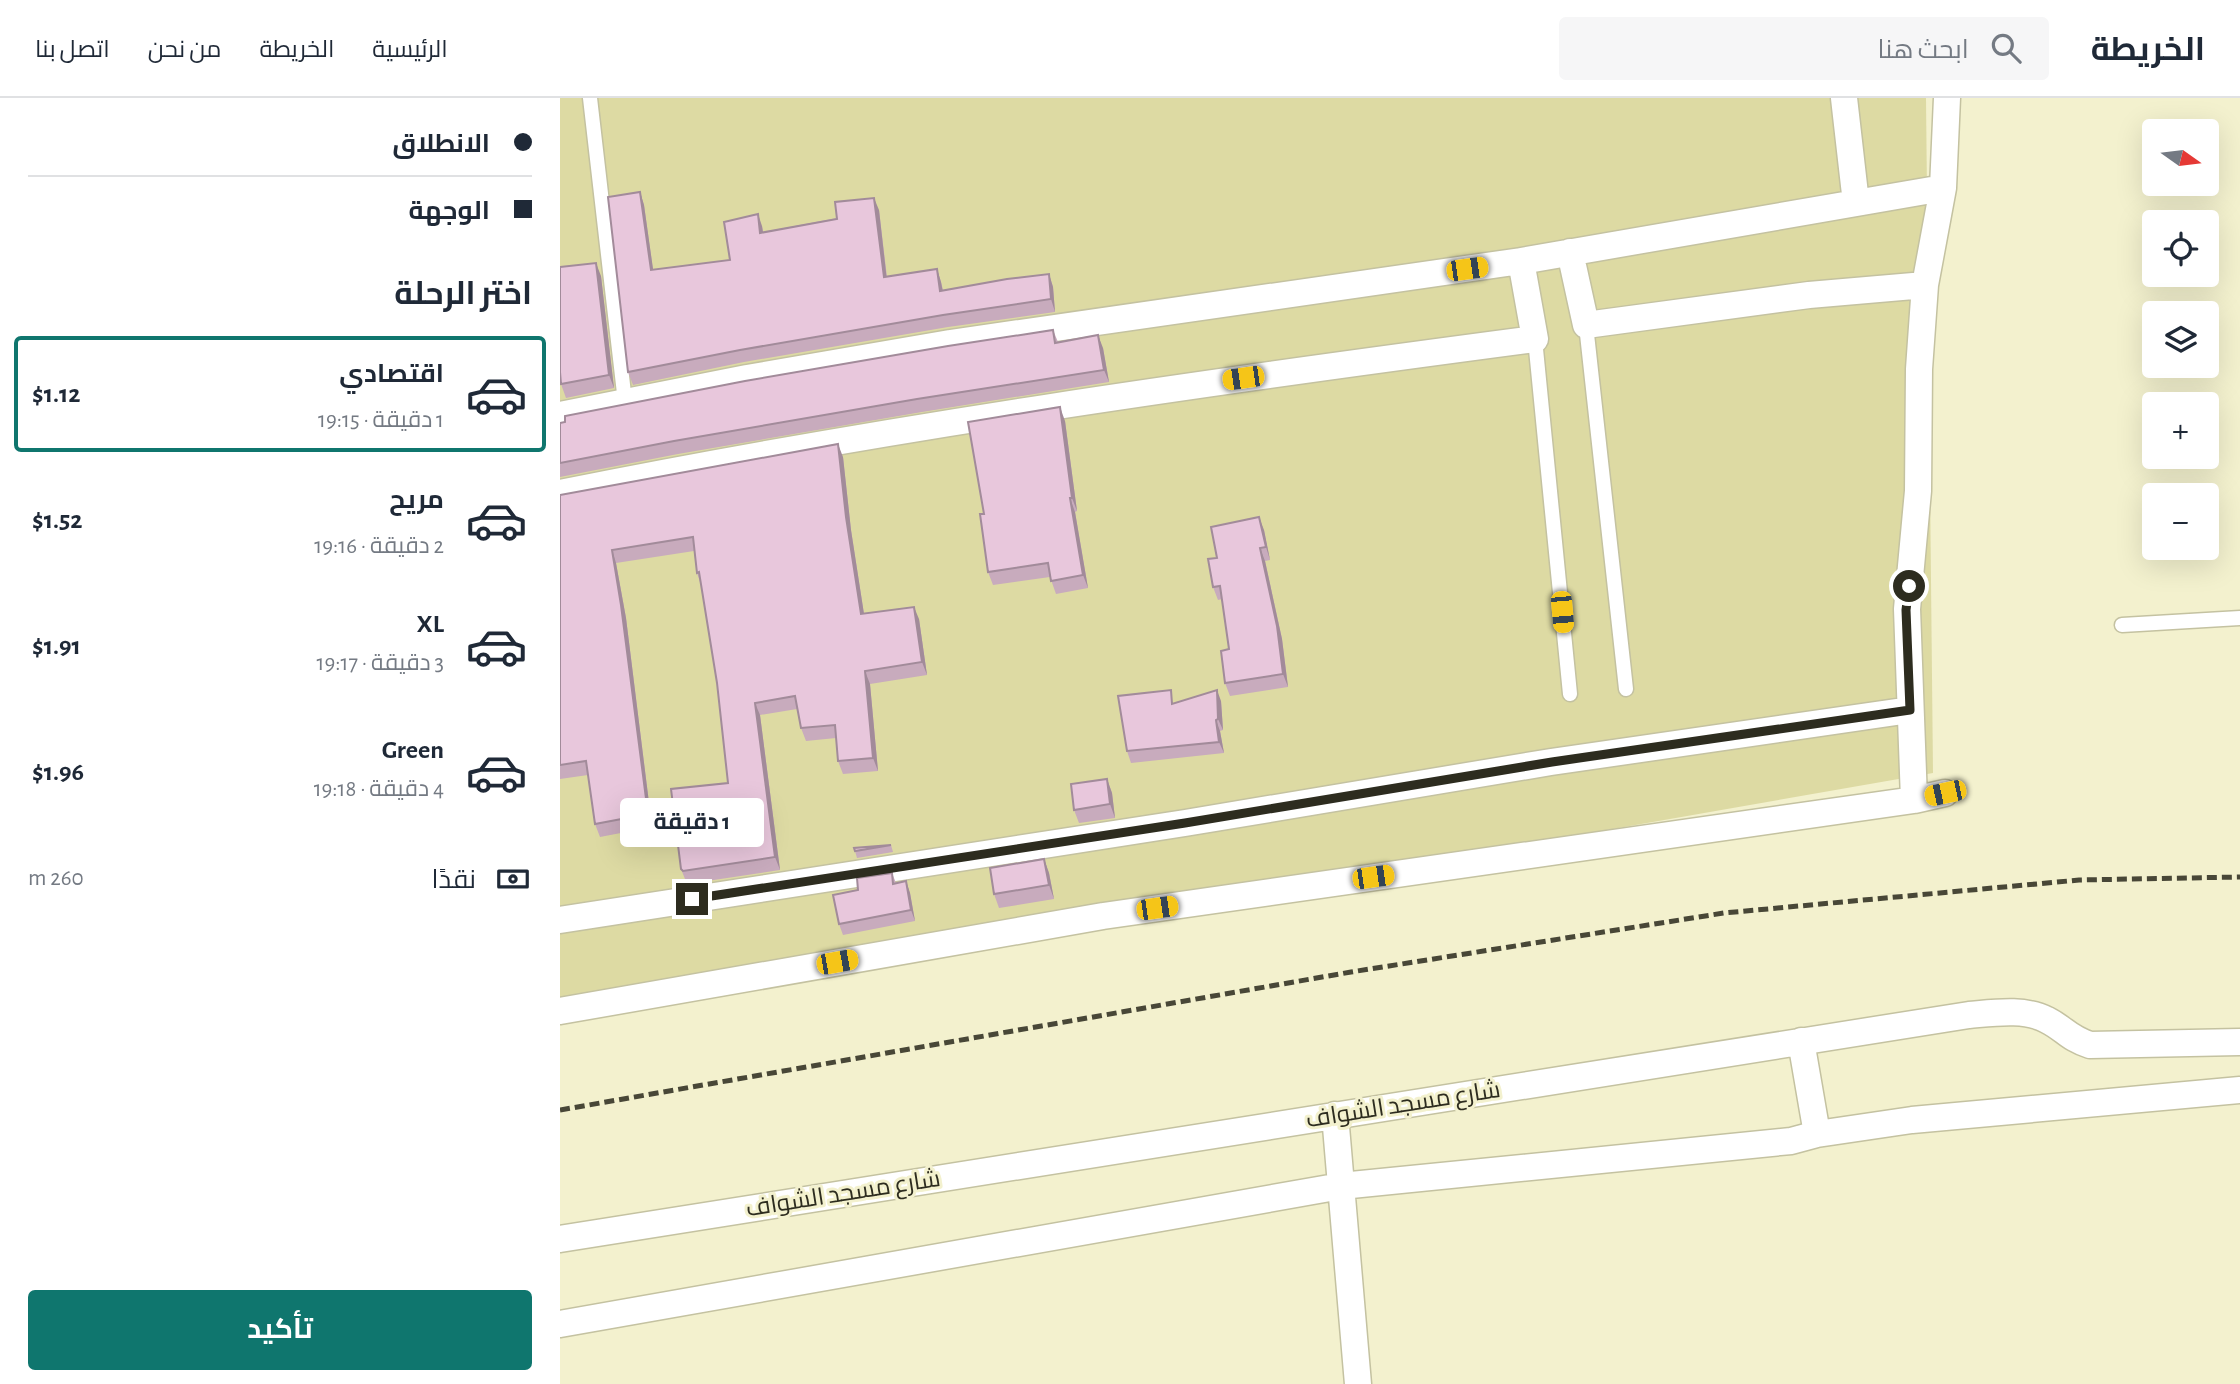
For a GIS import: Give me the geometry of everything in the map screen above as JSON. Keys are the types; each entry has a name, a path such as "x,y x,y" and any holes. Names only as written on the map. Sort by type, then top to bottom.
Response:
{"street":[{"path":"1844,98 1856,203"},
{"path":"1913,800 1906,610 1918,491 1919,369 1925,285 1943,188 1947,98"},
{"path":"560,415 747,378 950,343 1521,261 1943,188"},
{"path":"1570,252 1586,325 1809,295 1925,285"},
{"path":"560,493 684,468 998,414 1243,378 1535,340 1521,261"},
{"path":"560,920 1185,823 1552,762 1910,710"},
{"path":"560,1011 1103,916 1913,800 1945,793"},
{"name":"شارع مسجد الشواف","path":"560,1239 1969,1015 2038,1015 2074,1041 2090,1045 2240,1042"},
{"path":"1801,1041 1816,1134"},
{"path":"560,1324 1341,1186 1791,1141 1816,1134 1912,1120 2240,1090"},
{"path":"1335,1115 1358,1384"}],"lane":[{"path":"590,98 625,402"},
{"path":"1586,325 1626,689"},
{"path":"1535,340 1570,694"},
{"path":"2122,625 2240,618"}],"shaded area":[{"path":"560,98 1926,98 1933,773 560,1013"}],"building":[{"path":"640,192 651,270 730,260 724,222 758,214 760,233 837,219 835,202 874,198 884,277 937,269 940,291 1049,274 1051,299 740,350 628,372 608,197"},
{"path":"596,263 609,375 561,384 560,267"},
{"path":"1053,330 1055,343 1098,335 1104,370 917,399 560,463 560,423 565,422 565,416 745,381"},
{"path":"1060,407 1070,498 1083,575 1051,581 1048,563 988,572 980,514 984,514 968,422"},
{"path":"838,444 861,614 914,607 922,662 865,671 873,758 838,761 835,725 801,728 795,696 755,703 775,857 683,871 671,789 728,783 717,683 693,537 612,550 648,814 595,824 586,761 560,765 560,495"},
{"path":"1259,517 1266,547 1260,548 1277,626 1283,674 1225,683 1221,651 1229,649 1220,586 1213,587 1208,559 1217,558 1211,527"},
{"path":"1171,690 1172,704 1217,690 1216,720 1219,742 1127,751 1118,696"},
{"path":"1107,779 1110,804 1074,810 1071,784"},
{"path":"891,845 855,851 854,848"},
{"path":"1044,859 1049,885 994,894 990,868"},
{"path":"892,873 893,884 906,881 911,910 839,924 833,895 858,890 857,878"}],"railway":[{"path":"560,1110 1351,972 1724,913 2079,880 2240,877"}],"route":[{"path":"692,899 1185,823 1552,762 1910,710 1906,610 1909,586"}]}
